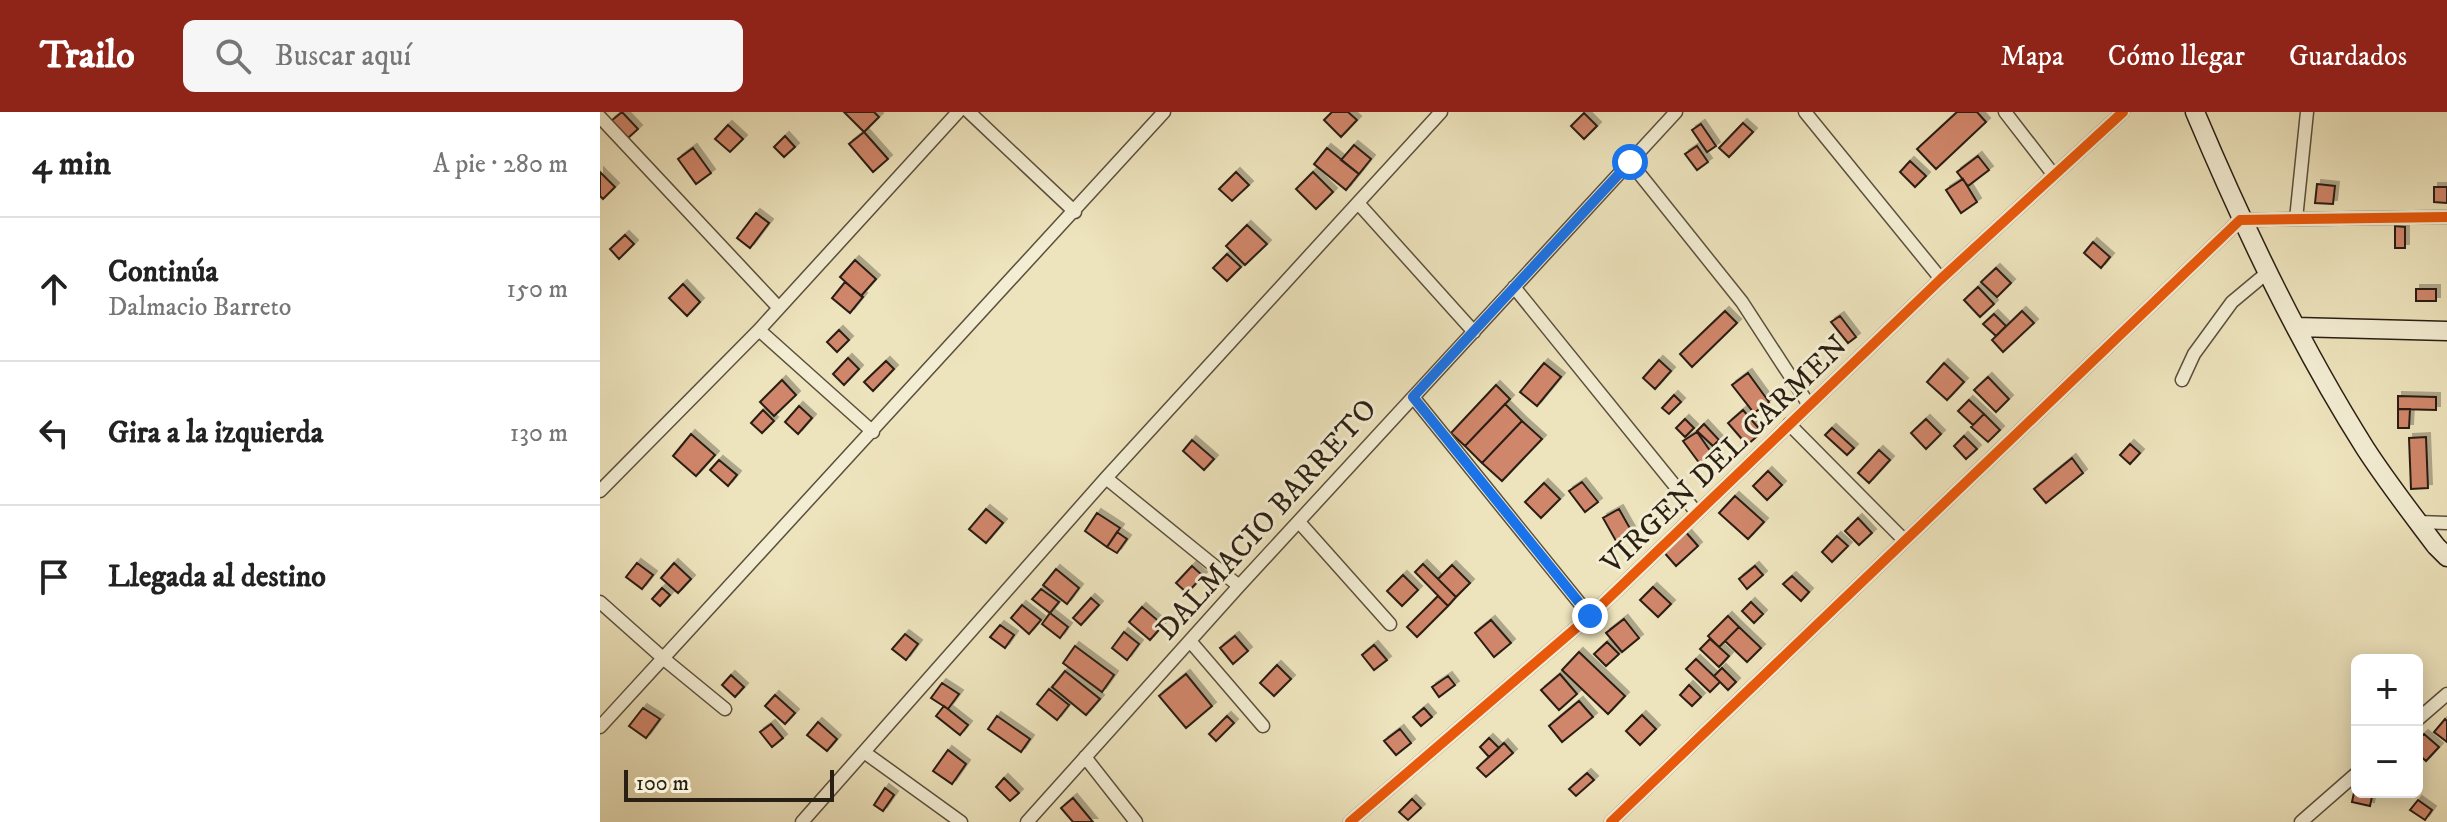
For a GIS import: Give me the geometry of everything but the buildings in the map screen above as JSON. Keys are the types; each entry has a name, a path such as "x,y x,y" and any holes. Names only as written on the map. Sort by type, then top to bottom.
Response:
{"main road":[{"path":"2195,112 2240,220 2296,327 2366,449 2447,557"},
{"path":"2296,327 2447,331"}],"street":[{"path":"600,491 759,330 958,112"},
{"path":"969,112 1075,212"},
{"path":"600,727 1164,112"},
{"path":"802,822 1106,478 1441,112"},
{"name":"DALMACIO BARRETO","path":"1027,822 1239,586 1676,112"},
{"path":"1805,112 1941,279"},
{"path":"2005,112 2053,174"},
{"name":"VIRGEN DEL CARMEN","path":"1350,822 1590,616 1941,279 2123,112"},
{"path":"2296,219 2307,112"},
{"path":"600,117 779,308"},
{"path":"1630,162 1742,302 1809,405"},
{"path":"1358,203 1474,332"},
{"path":"1611,822 2240,220 2447,217"},
{"path":"2182,380 2194,354 2232,302 2268,272"},
{"path":"1514,287 1697,513"},
{"path":"759,330 873,432"},
{"path":"1413,397 1590,616"},
{"path":"1789,424 1904,540"},
{"path":"600,473 619,469"},
{"path":"1106,478 1239,586"},
{"path":"1299,522 1390,624"},
{"path":"2418,522 2447,523"},
{"path":"600,602 725,709"},
{"path":"1190,641 1263,726"},
{"path":"2423,715 2447,694"},
{"path":"864,752 961,822"},
{"path":"1085,757 1136,822"},
{"path":"2301,822 2351,778"}],"cycle path":[{"path":"1350,822 1590,616 1941,279 2123,112"},
{"path":"1611,822 2240,220 2447,217"}],"route":[{"path":"1590,616 1413,397 1630,162"}]}
